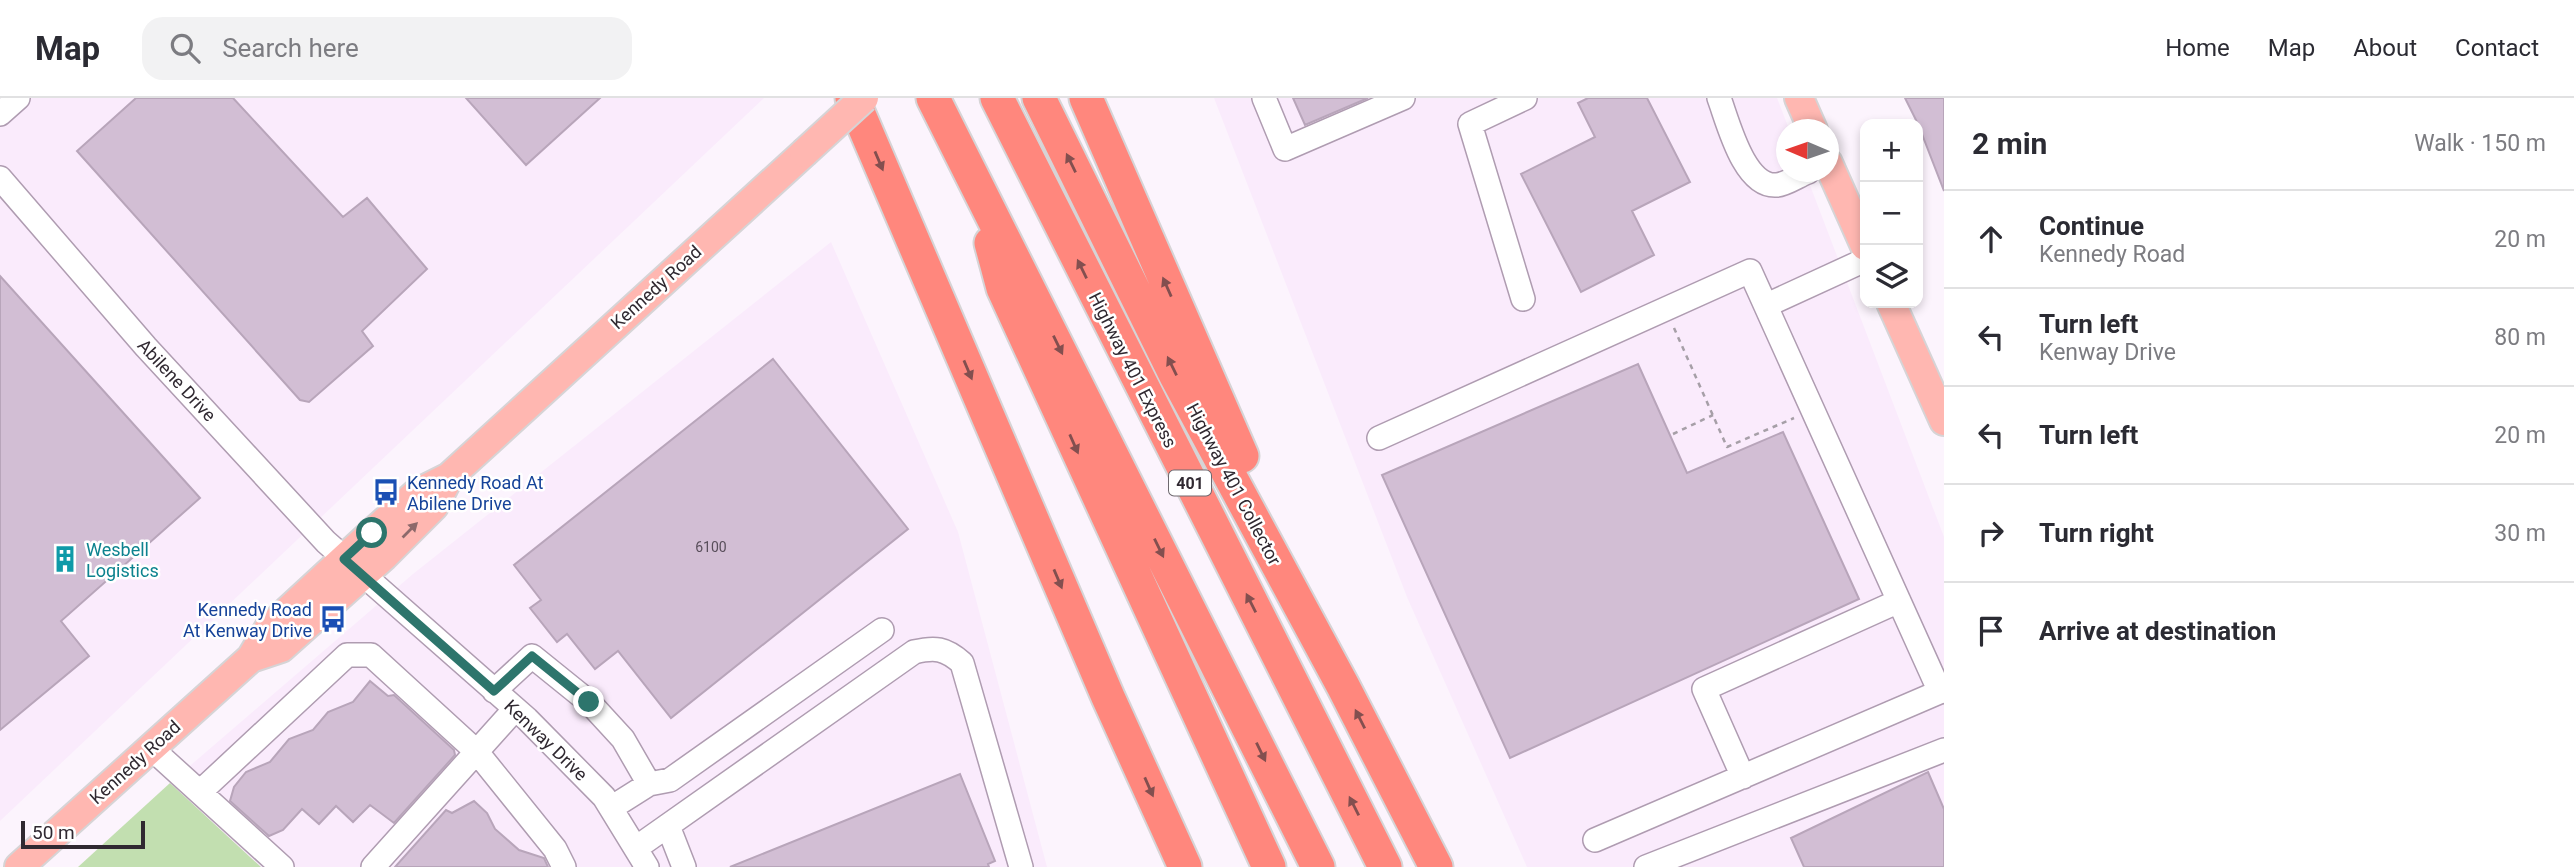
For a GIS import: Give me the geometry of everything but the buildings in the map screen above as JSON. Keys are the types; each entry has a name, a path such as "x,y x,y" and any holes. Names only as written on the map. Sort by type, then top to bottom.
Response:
{"highway":[{"path":"852,98 1102,684 1185,867"},
{"path":"933,98 1318,867"},
{"name":"Highway 401 Express","path":"997,98 1385,867"},
{"name":"Highway 401 Collector","path":"1039,98 1176,376 1343,686 1436,867"},
{"path":"1086,98 1343,686"},
{"path":"971,175 1003,288 1269,867"}],"main road":[{"name":"Kennedy Road","path":"19,867 251,657 281,648 353,567 434,506 449,477 864,98"},
{"path":"1799,98 1808,119"},
{"path":"1837,182 1865,245"},
{"path":"1893,308 1944,421"}],"street":[{"path":"0,114 18,98"},
{"path":"1264,98 1285,149 1403,98"},
{"path":"1523,299 1470,124 1525,98"},
{"path":"1719,98 1744,163 1759,181 1777,185 1784,182"},
{"name":"Abilene Drive","path":"0,178 146,347 353,567"},
{"path":"1767,305 1860,262"},
{"path":"1379,438 1750,271 1942,691 1595,840"},
{"name":"Kenway Drive","path":"353,567 515,709 604,797 641,858"},
{"path":"1743,777 1704,689 1899,601"},
{"path":"611,808 649,784 670,780 882,630"},
{"path":"641,858 668,826 914,652 935,647 951,653 962,663 1021,867"},
{"path":"200,792 347,655 371,655 476,751 555,849 564,867"},
{"path":"494,691 532,656 589,702 623,739 649,784"},
{"path":"373,867 515,709"},
{"path":"151,748 282,867"},
{"path":"1646,867 1944,750"},
{"path":"668,826 684,867"}],"path":[{"path":"1665,309 1727,447 1814,409"},
{"path":"1673,434 1713,415"}],"shaded area":[{"path":"0,98 764,98 0,821"},
{"path":"1214,98 1777,98 1785,119 1776,119 1776,182 1809,182 1944,537 1944,867 1527,867 1407,597"},
{"path":"831,242 958,532 1047,867 261,867 170,783 413,574"}],"green space":[{"path":"170,783 261,867 78,867"}],"place":[{"name":"Kennedy Road At Abilene Drive","path":"386,492"},
{"name":"Wesbell Logistics","path":"65,559"},
{"name":"Kennedy Road At Kenway Drive","path":"333,619"}],"route":[{"path":"372,533 344,559 494,691 532,656 589,702"}]}
